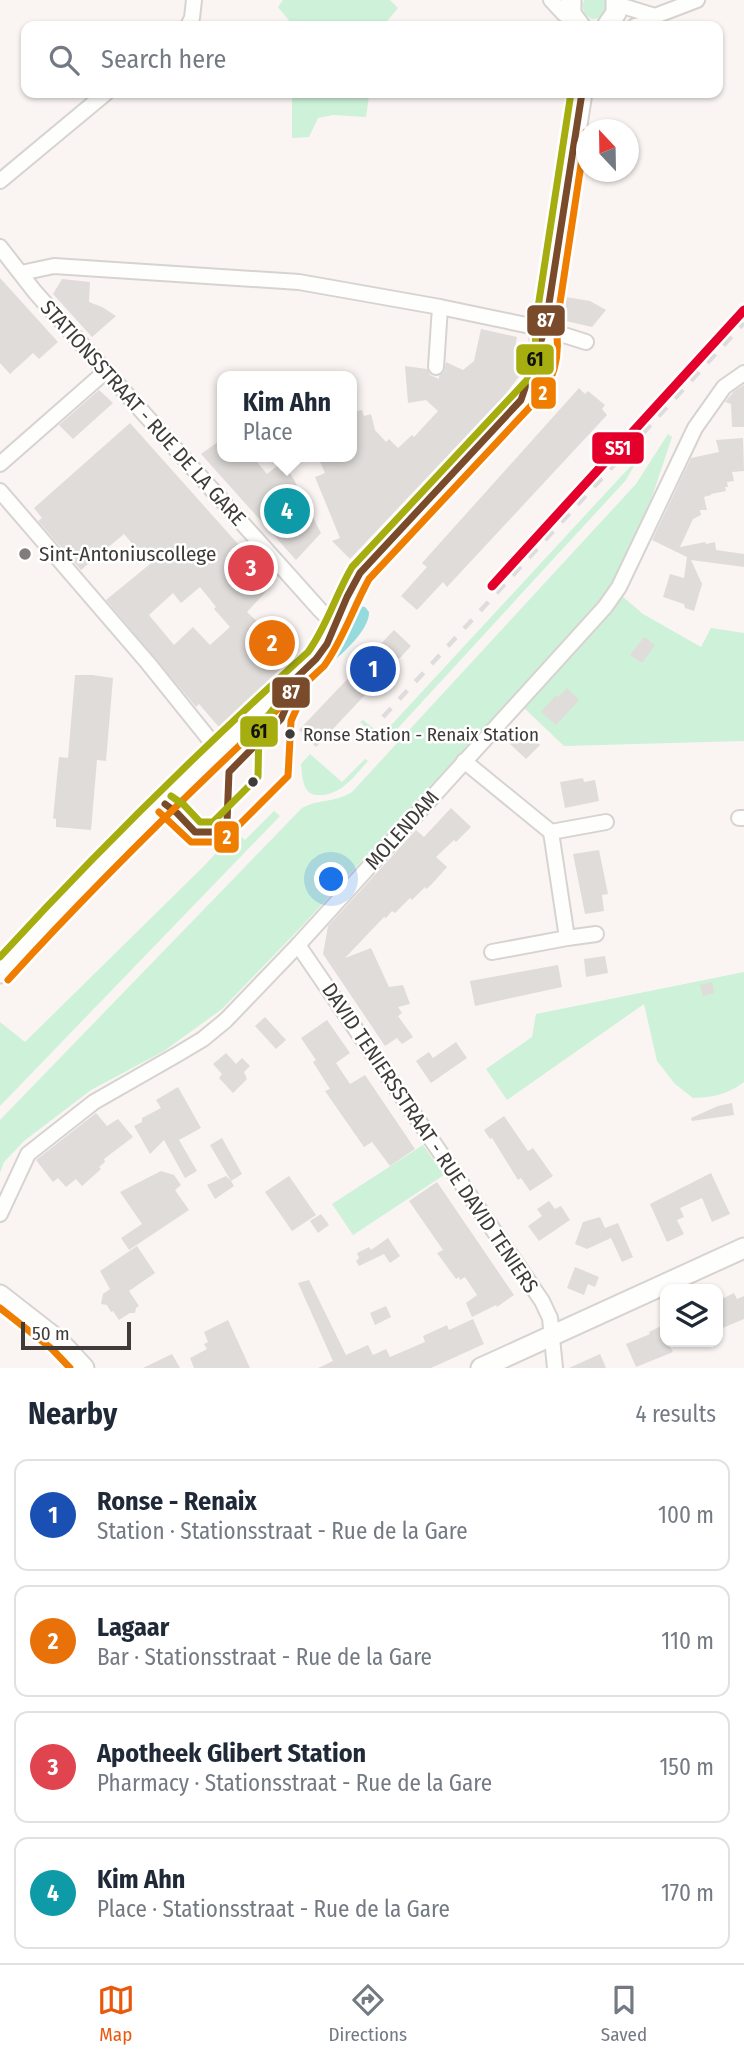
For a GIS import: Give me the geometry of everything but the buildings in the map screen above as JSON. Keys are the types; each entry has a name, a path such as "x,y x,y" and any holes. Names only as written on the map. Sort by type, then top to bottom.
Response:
{"street":[{"path":"190,21 194,0"},
{"path":"551,0 564,14 575,15"},
{"path":"651,21 655,16 697,0"},
{"path":"610,21 616,13 616,2 655,16"},
{"path":"0,181 100,98"},
{"path":"0,973 63,904 218,750 316,659 327,645 360,573 521,400 531,393 546,364 549,342 545,329 581,98"},
{"name":"STATIONSSTRAAT - RUE DE LA GARE","path":"0,247 35,292 336,626"},
{"path":"21,273 54,266 299,282 440,307 545,329 586,342"},
{"path":"436,367 440,307"},
{"path":"0,464 106,371"},
{"name":"MOLENDAM","path":"0,1214 28,1154 94,1102 203,1039 226,1020 298,945 605,607 619,587 695,428 724,387 739,376"},
{"path":"0,491 130,642 218,750"},
{"path":"464,761 551,832 567,938"},
{"path":"551,832 606,822"},
{"path":"492,952 596,934"},
{"name":"DAVID TENIERSSTRAAT - RUE DAVID TENIERS","path":"298,945 542,1301 550,1318 555,1368"},
{"path":"481,1368 744,1248"},
{"path":"2,1302 59,1341 84,1368"}],"green space":[{"path":"283,0 390,0 398,8 387,21 289,21 278,7"},
{"path":"584,0 608,0 609,7 601,18 592,19 584,11"},
{"path":"292,98 369,98 366,117 333,115 318,118 309,137 292,138"},
{"path":"668,434 672,437 650,503 609,591 302,926 222,1009 164,1051 91,1090 24,1141 4,1162 0,1173 0,1120 302,808 352,792 636,484"},
{"path":"639,457 626,480 387,740 381,742 360,722 363,720 382,735"},
{"path":"622,596 643,614 701,647 711,628 744,633 744,741 564,746 521,705"},
{"path":"310,754 342,782 365,759 368,761 349,782 337,790 315,795 306,788 302,774 301,764"},
{"path":"274,811 280,816 0,1106 0,1022 25,1042 205,865 235,832 245,840"},
{"path":"744,972 744,1082 725,1093 693,1098 675,1084 657,1061 644,1004 507,1100 486,1069 532,1037 536,1014"},
{"path":"423,1145 444,1175 353,1235 332,1204"}],"water":[{"path":"359,606 365,607 369,612 365,626 348,648 329,664 327,662 342,638 352,611"}],"railway":[{"path":"383,717 744,323"}],"transit line":[{"name":"61","path":"0,957 150,801 308,652 321,632 352,567 527,380 536,357 535,327 570,98"},
{"name":"87","path":"165,804 195,832 217,832 227,822 229,772 281,719 294,680 327,644 360,573 521,400 545,329 581,98"},
{"name":"2","path":"8,980 163,820 324,666 337,646 369,579 544,392 556,362 556,329 578,182"},
{"name":"S51","path":"492,586 744,310"},
{"name":"2","path":"159,812 191,842 224,840 288,776 291,721 308,680"},
{"name":"61","path":"171,796 200,822 213,822 258,777 259,727 275,707 283,682"},
{"name":"2","path":"0,1308 52,1349 70,1368"}],"place":[{"name":"Kim Ahn","path":"287,511"},
{"name":"Sint-Antoniuscollege","path":"25,554"},
{"name":"Apotheek Glibert Station","path":"251,568"},
{"name":"Lagaar","path":"272,643"},
{"name":"Ronse - Renaix","path":"373,669"},
{"name":"Ronse Station - Renaix Station","path":"290,734"}]}
